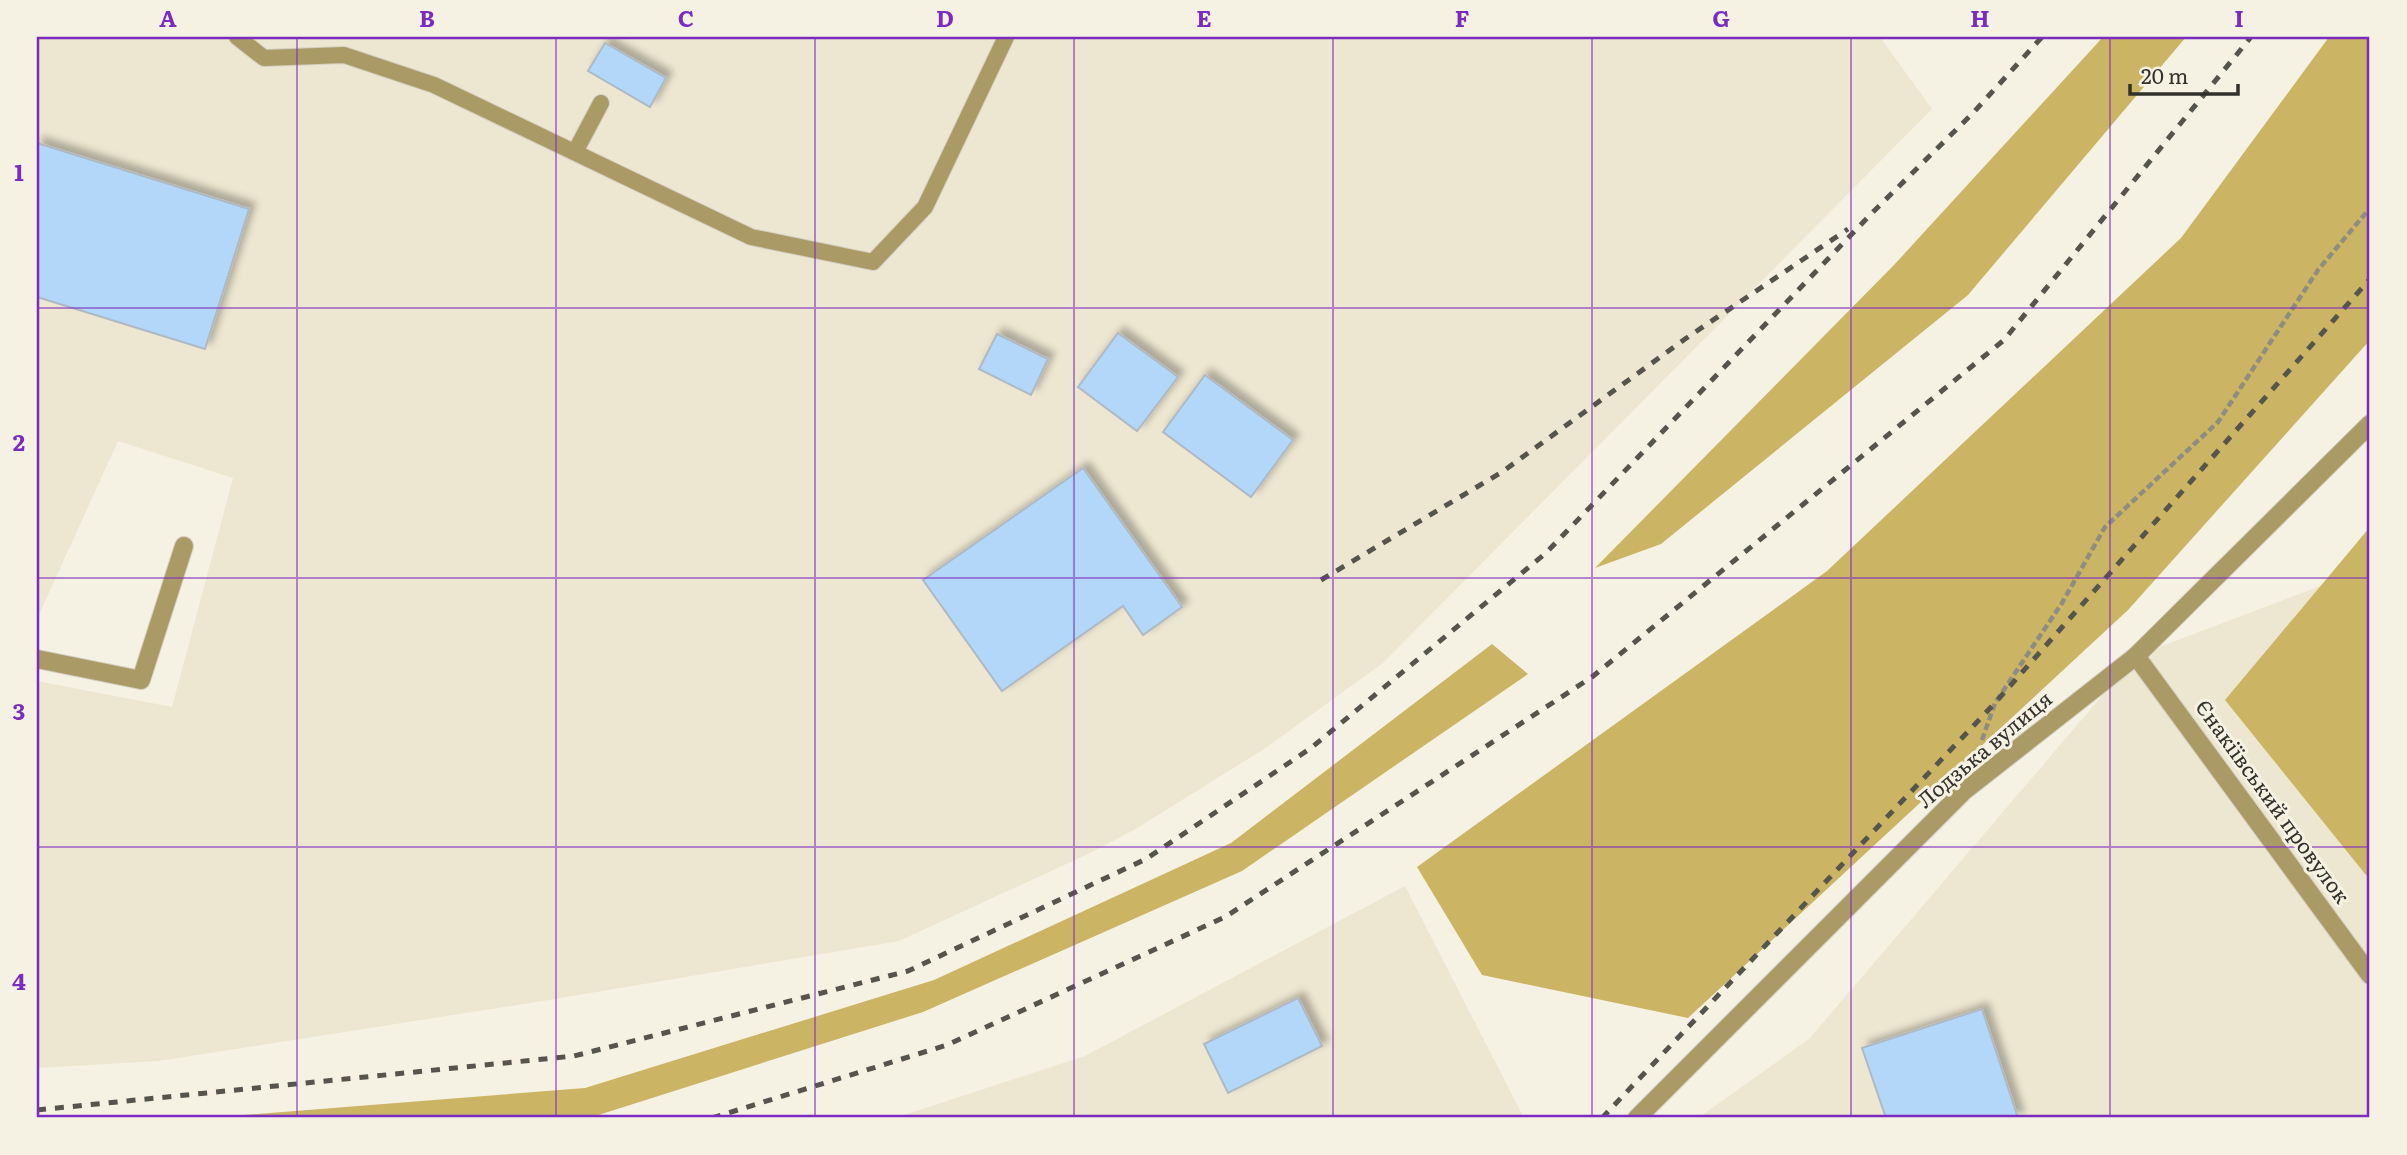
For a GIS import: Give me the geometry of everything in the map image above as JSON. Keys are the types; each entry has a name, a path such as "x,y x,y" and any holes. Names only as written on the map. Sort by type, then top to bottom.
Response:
{"street":[{"name":"Лодзька вулиця","path":"1637,1118 1965,792 2136,656 2370,424"},
{"path":"37,659 141,680 184,546"},
{"name":"Єнакіївський провулок","path":"2136,656 2370,975"}],"lane":[{"path":"237,37 264,58 344,55 434,85 751,237 873,262 925,207 1006,37"},
{"path":"575,152 601,103"}],"path":[{"path":"1982,741 1996,703 2062,603 2105,527 2218,422 2318,270 2370,208"}],"shaded area":[{"path":"37,37 1880,37 1932,109 1383,663 1264,749 1134,830 1088,854 899,941 549,1000 159,1061 37,1068 37,681 172,707 233,478 118,441 37,619"},
{"path":"2103,37 2186,37 1968,295 1661,544 1595,568 1894,265"},
{"path":"2329,37 2370,37 2370,340 2128,610 1688,1018 1482,975 1417,867 1827,571 2181,238"},
{"path":"2370,527 2370,880 2225,700"},
{"path":"2370,567 2370,1118 1698,1118 1809,1039 2136,656"},
{"path":"1492,644 1528,674 1242,871 923,1012 589,1118 207,1118 585,1088 934,980 1231,843"},
{"path":"1405,886 1524,1118 895,1118 1085,1056"}],"building":[{"path":"605,43 666,78 650,107 588,71"},
{"path":"37,143 249,209 205,349 37,297"},
{"path":"1118,333 1178,377 1137,431 1078,387"},
{"path":"997,334 1048,359 1031,395 979,369"},
{"path":"1205,375 1293,440 1251,497 1163,432"},
{"path":"1083,468 1182,607 1143,635 1123,606 1002,691 923,580"},
{"path":"1298,998 1322,1046 1228,1093 1204,1044"},
{"path":"1982,1009 2018,1118 1886,1118 1862,1048"}],"railway":[{"path":"37,1110 574,1056 908,971 1146,859 1311,748 1546,553 1874,211 1973,113 2042,37"},
{"path":"712,1118 947,1045 1225,917 1592,677 2004,340 2251,37"},
{"path":"1321,580 1502,472 1685,339 1848,229"},
{"path":"1602,1118 1995,703 2370,279"}]}
